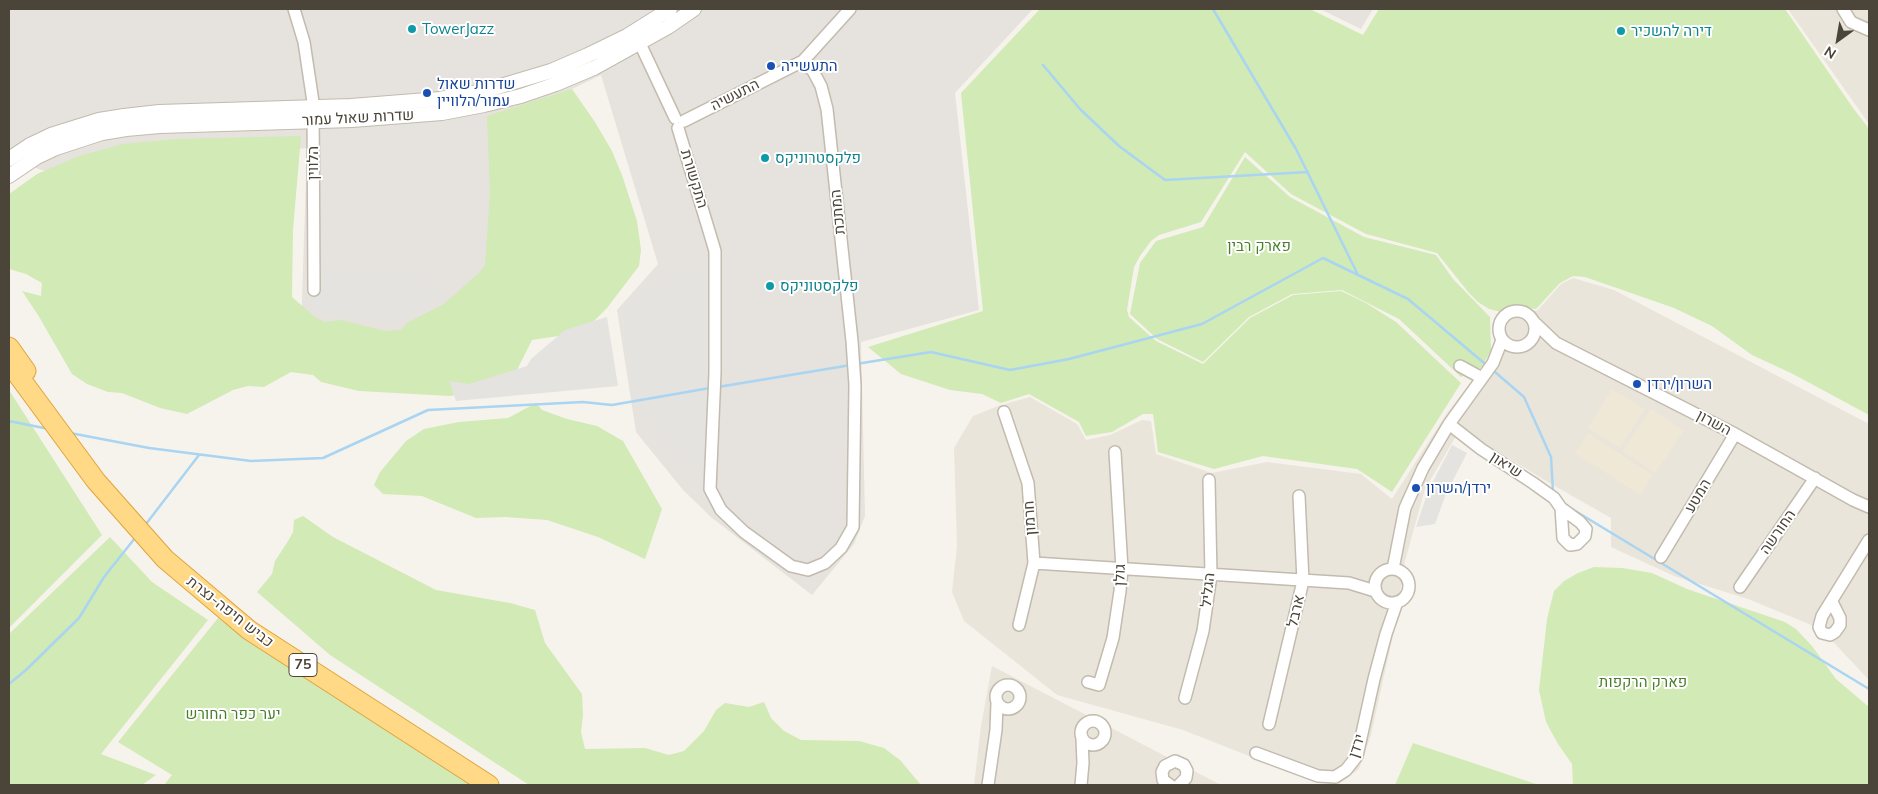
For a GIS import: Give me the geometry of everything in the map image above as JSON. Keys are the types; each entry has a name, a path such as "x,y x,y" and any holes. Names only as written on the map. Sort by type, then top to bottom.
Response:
{"highway":[{"name":"כביש חיפה-נצרת","path":"9,346 133,523"},
{"name":"כביש חיפה-נצרת","path":"9,363 96,481 165,559 249,630 489,785"}],"street":[{"name":"הלווין","path":"294,9 304,42 313,114 314,290"},
{"name":"שדרות שאול עמור","path":"637,37 670,9"},
{"name":"שדרות שאול עמור","path":"9,176 37,157 56,148 102,133 160,126 313,114 352,106 440,99 484,91 551,71 637,37 694,9"},
{"name":"התעשיה","path":"679,122 803,61 850,9"},
{"path":"1843,9 1851,22 1869,30"},
{"name":"התקשורת","path":"637,37 679,122 710,231"},
{"name":"המתכת","path":"710,231 715,251 715,373 710,489 721,510 744,532 791,566 808,570 825,563 841,548 853,527 855,385 852,340 827,109 821,86 813,71 803,61"},
{"name":"שדרות שאול עמור","path":"9,159 30,145 51,135 99,120 159,112 313,114"},
{"path":"1493,363 1516,348 1530,343 1535,334 1534,322 1526,313 1514,311 1500,321 1499,327 1502,340 1516,348"},
{"name":"השרון","path":"1534,322 1556,343 1735,434 1853,500 1869,507"},
{"path":"1393,569 1405,508 1423,468 1449,424 1493,363 1502,340"},
{"name":"השרון","path":"1530,343 1556,343"},
{"path":"1460,366 1482,378"},
{"name":"חרמון","path":"1004,412 1028,484 1034,563 1018,625"},
{"name":"שיאון","path":"1449,424 1481,449 1534,482 1554,498 1561,508"},
{"name":"המטע","path":"1662,557 1735,434"},
{"name":"גולן","path":"1088,682 1099,685 1113,638 1122,569 1115,452"},
{"name":"החורשה","path":"1740,587 1815,478"},
{"name":"הגליל","path":"1186,698 1203,631 1210,575 1209,480"},
{"name":"ארבל","path":"1269,724 1303,581 1299,496"},
{"path":"1832,602 1869,540"},
{"path":"1034,563 1349,583 1378,575 1387,569 1393,569 1403,573 1410,587 1409,592 1404,598 1397,602 1389,603 1378,595 1349,583"},
{"path":"1378,575 1375,582 1388,626"},
{"name":"ירדן","path":"1256,753 1318,776 1335,777 1346,770 1357,756 1374,679 1388,626 1397,602"},
{"path":"988,785 996,730 996,695 998,689 1008,684 1014,686 1019,691 1020,698 1018,704 1009,709 1003,716 996,730"},
{"path":"997,702 1002,708 1009,709"},
{"path":"1081,785 1083,763 1081,732 1084,725 1090,721 1097,721 1105,728 1104,740 1096,745 1083,763"},
{"path":"1082,739 1087,744 1096,745"},
{"path":"1167,784 1162,776 1163,769 1168,763 1178,762 1186,768 1187,775 1179,785"}],"shaded area":[{"path":"9,9 1033,9 955,93 979,310 861,342 865,516 854,544 812,595 712,518 683,490 636,432 617,310 658,264 601,75 502,123 495,273 428,327 365,349 301,329 307,148 174,161 73,180 20,163 9,147"},
{"path":"1320,9 1373,9 1361,29"},
{"path":"1788,9 1869,9 1869,124"},
{"path":"311,267 343,274 369,276 417,274 423,289 440,284 442,300 397,319 376,322 360,320 328,310 324,318 312,311"},
{"path":"690,269 707,281 707,363 703,472 692,466 666,439 635,397 625,323 625,305"},
{"path":"1573,278 1614,290 1869,424 1869,680 1821,629 1748,599 1674,576 1611,547 1611,518 1463,430 1455,438 1425,489 1405,561 1393,635 1371,735 1359,769 1338,785 1316,781 1287,771 1183,730 1057,695 964,621 952,592 957,546 954,448 973,416 998,406 1030,397 1077,424 1086,440 1110,435 1142,420 1151,421 1156,454 1212,473 1267,462 1361,474 1392,499 1447,413 1493,353 1515,308 1537,311 1561,284"},
{"path":"607,317 618,386 456,401 449,381 469,384 527,366 531,359 565,330"},
{"path":"1612,389 1645,409 1620,448 1588,428"},
{"path":"1651,409 1684,431 1655,473 1622,451"},
{"path":"1588,433 1653,475 1640,495 1575,453"},
{"path":"1452,445 1467,453 1446,494 1435,524 1416,527 1428,491"},
{"path":"992,666 1221,785 974,785 981,726"}],"green space":[{"path":"1040,9 1310,9 1363,35 1379,9 1785,9 1867,126 1869,132 1869,415 1793,374 1752,355 1712,326 1674,308 1585,277 1573,276 1560,283 1536,309 1514,306 1501,312 1489,309 1469,293 1437,253 1366,234 1291,194 1245,152 1201,222 1159,235 1151,241 1140,256 1134,267 1127,310 1129,317 1156,341 1203,364 1250,318 1293,295 1341,291 1366,303 1396,322 1461,383 1392,492 1357,469 1263,456 1214,469 1158,452 1153,414 1143,414 1112,432 1086,436 1079,422 1029,394 1001,403 982,394 950,390 901,374 868,347 983,311 961,93"},
{"path":"572,89 612,151 622,175 637,221 641,250 639,266 607,308 588,327 565,335 532,340 512,380 484,391 450,396 359,391 321,382 313,375 291,372 264,387 248,386 233,390 187,414 160,408 122,393 108,392 87,384 72,374 22,291 41,296 42,283 26,274 9,269 9,194 37,174 79,156 123,144 175,139 301,136 293,230 292,297 316,318 325,322 341,320 385,331 401,330 407,323 444,304 479,273 485,265 490,193 487,116"},
{"name":"פארק רבין","path":"1245,157 1290,197 1364,237 1436,255 1453,279 1490,317 1491,350 1482,367 1461,377 1399,319 1342,290 1292,294 1249,317 1203,362 1157,339 1130,314 1140,263 1156,241 1203,227"},
{"path":"9,390 102,535 9,628"},
{"path":"536,403 542,410 567,419 597,426 623,441 662,509 645,559 598,537 547,520 505,517 476,518 422,496 383,494 374,485 380,472 406,441 424,429 459,422 508,418"},
{"path":"303,516 333,537 436,590 510,603 535,610 545,643 582,694 583,715 581,732 585,749 645,748 669,755 684,751 704,731 716,710 725,703 749,707 764,702 771,718 784,731 801,740 859,741 884,748 900,760 921,785 529,785 330,655 257,592 272,574 275,561 293,532 294,520"},
{"path":"110,537 152,582 208,620 101,754 156,775 142,785 9,785 9,634"},
{"name":"פארק הרקפות","path":"1594,567 1622,568 1652,573 1687,589 1785,622 1796,629 1812,646 1836,679 1869,707 1869,785 1573,785 1572,764 1546,722 1539,690 1547,619 1554,591 1564,581"},
{"name":"יער כפר החורש","path":"218,618 474,785 164,785 172,775 118,742"},
{"path":"1413,743 1539,785 1395,785"}],"waterway":[{"path":"1213,9 1296,149 1358,275"},
{"path":"1043,65 1080,109 1119,146 1165,180 1308,172"},
{"path":"856,364 931,352 1010,370 1069,359 1202,324 1323,258 1408,299 1484,363"},
{"path":"718,387 851,365"},
{"path":"1495,372 1524,397 1551,457 1553,492"},
{"path":"70,433 149,448 251,461 323,458 428,410 583,402 612,405 710,388"},
{"path":"9,421 49,429"},
{"path":"146,524 199,455"},
{"path":"1572,509 1869,689"},
{"path":"9,684 79,618 104,577 135,538"}],"place":[{"name":"TowerJazz","path":"412,29"},
{"name":"דירה להשכיר","path":"1621,31"},
{"name":"התעשייה","path":"771,66"},
{"name":"שדרות שאול עמור/הלוויין","path":"427,93"},
{"name":"פלקסטרוניקס","path":"765,158"},
{"name":"פלקסטוניקס","path":"770,286"},
{"name":"השרון/ירדן","path":"1637,384"},
{"name":"ירדן/השרון","path":"1416,488"}]}
